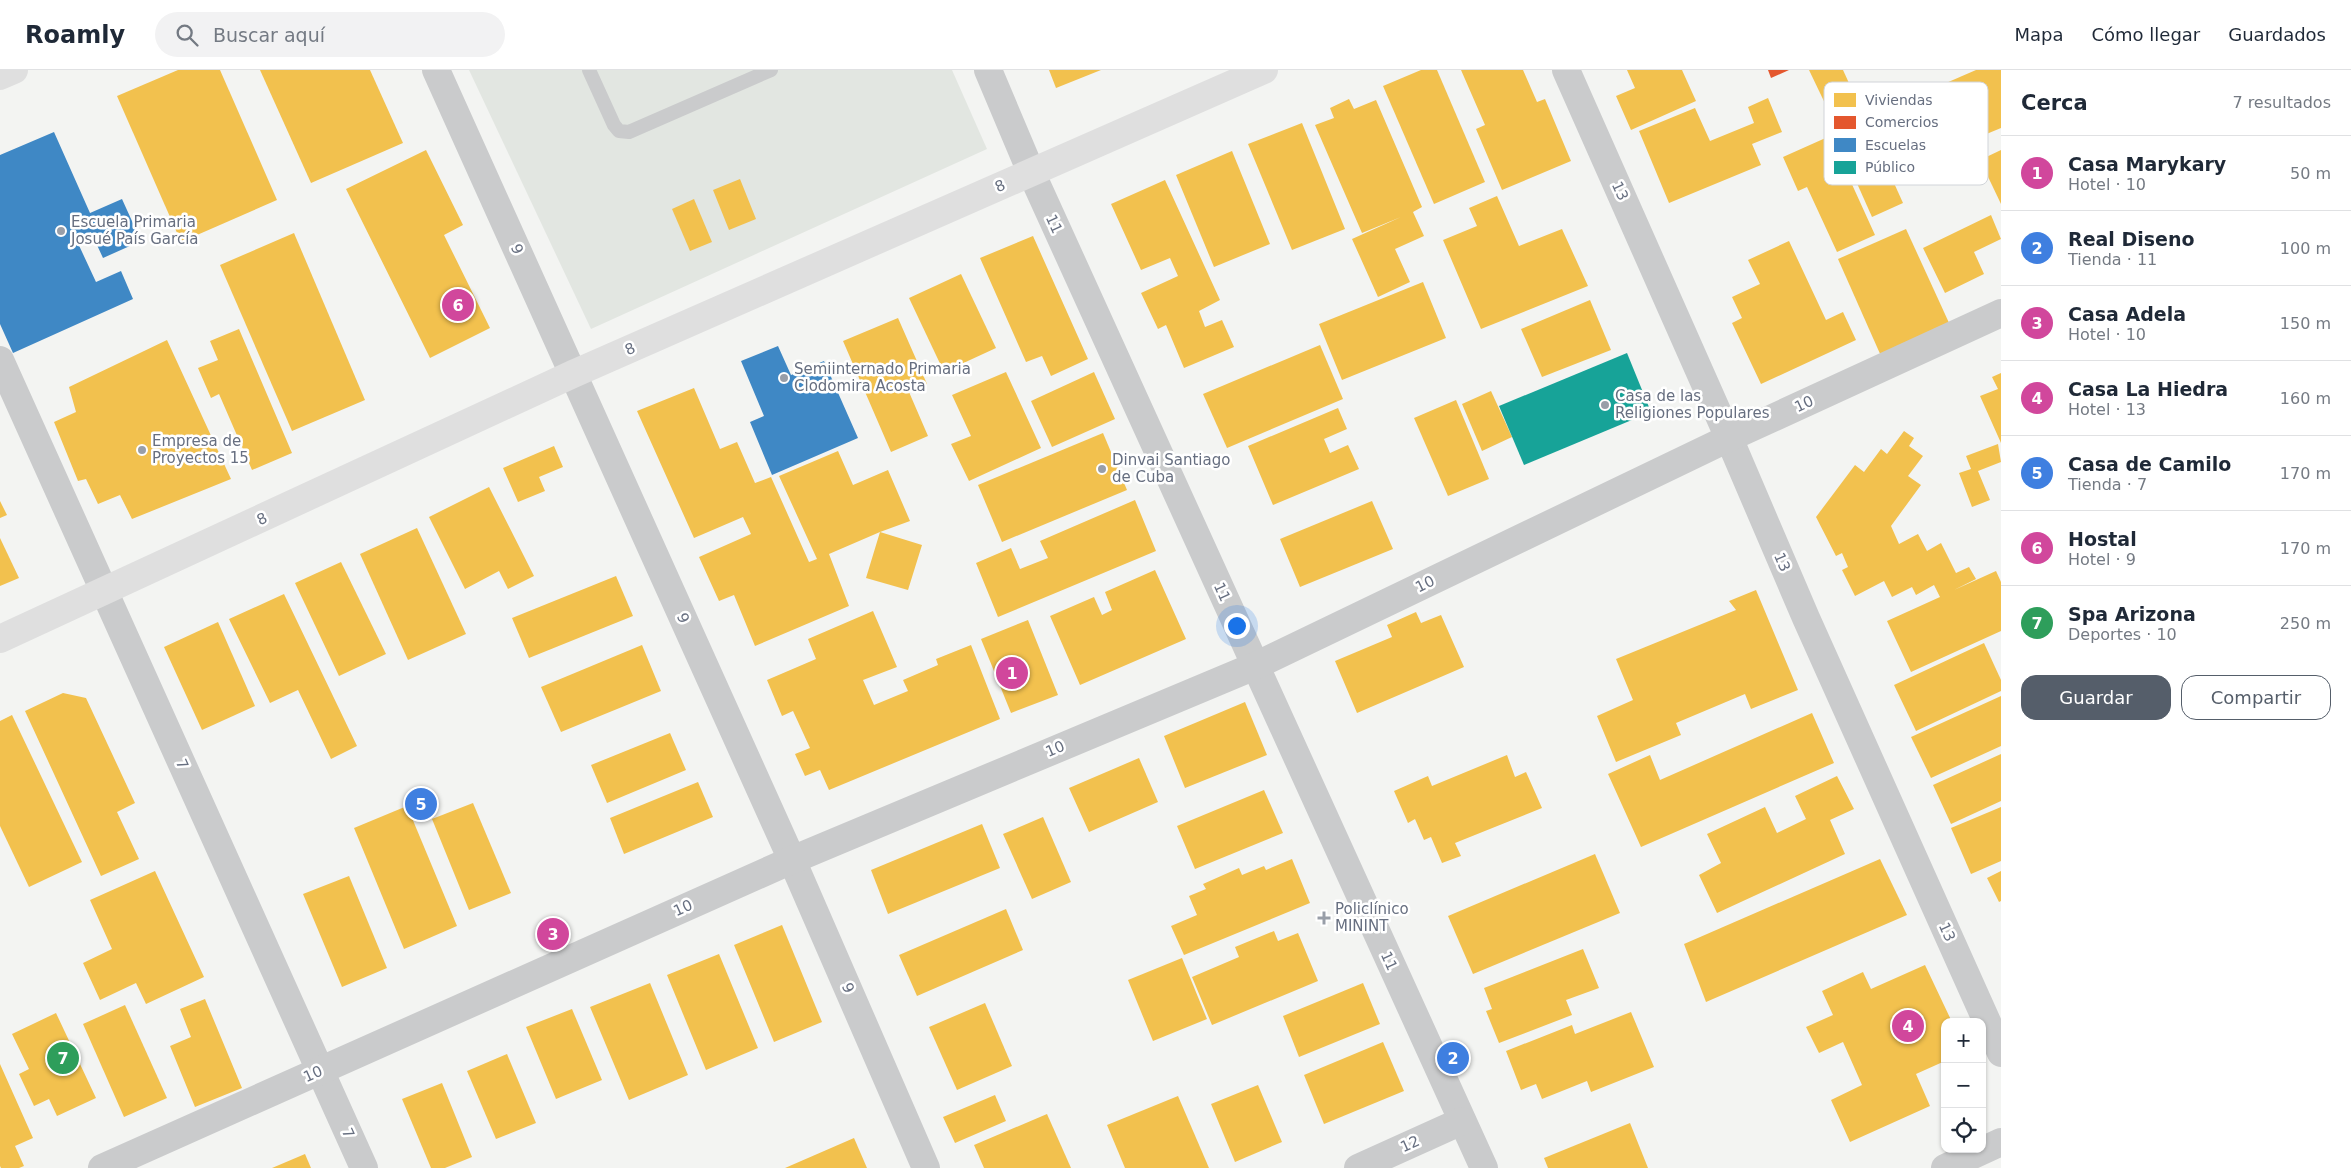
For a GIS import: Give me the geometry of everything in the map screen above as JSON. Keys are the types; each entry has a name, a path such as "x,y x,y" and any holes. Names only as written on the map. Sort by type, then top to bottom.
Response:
{"street":[{"path":"0,76 14,70"},
{"name":"9","path":"436,70 792,860 926,1168"},
{"name":"11","path":"988,70 1031,172 1484,1168"},
{"name":"8","path":"0,639 573,374 1264,70"},
{"name":"13","path":"1566,70 1729,438 1806,618 2001,1053"},
{"name":"10","path":"102,1168 792,860 1255,666 1729,438 2001,313"},
{"name":"7","path":"0,360 364,1168"},
{"name":"12","path":"1358,1168 1462,1121"},
{"path":"1945,1168 2001,1142"}],"lane":[{"path":"589,70 614,125 619,131 629,132 771,70"}],"shaded area":[{"path":"469,70 952,70 987,149 591,329"}],"building: Viviendas":[{"path":"178,70 220,70 277,200 181,242 117,96"},
{"path":"260,70 370,70 403,143 311,183"},
{"path":"1049,70 1101,70 1056,88"},
{"path":"1421,70 1437,70 1485,182 1434,204 1383,86"},
{"path":"1461,70 1523,70 1537,102 1545,99 1571,161 1502,190 1476,129 1485,125"},
{"path":"1627,70 1682,70 1696,101 1631,130 1616,96 1635,88"},
{"path":"1809,70 1843,70 1848,82 1824,82 1824,101"},
{"path":"1976,70 2001,70 2001,128 1988,133 1988,82 1948,82"},
{"path":"1768,98 1782,132 1752,144 1761,165 1669,203 1639,131 1695,108 1710,141 1754,123 1748,107"},
{"path":"1349,99 1354,109 1376,100 1422,207 1413,212 1424,236 1395,249 1410,282 1378,297 1352,239 1401,217 1362,233 1315,125 1334,118 1330,108"},
{"path":"1302,123 1345,229 1292,250 1248,144"},
{"path":"1824,139 1824,185 1852,185 1875,235 1837,252 1807,187 1798,191 1783,157"},
{"path":"426,150 463,225 444,235 490,328 430,358 346,189"},
{"path":"2001,150 2001,204 1988,177 1988,156"},
{"path":"1232,151 1270,244 1214,267 1176,175"},
{"path":"740,179 756,219 729,230 713,190"},
{"path":"1165,180 1220,300 1199,311 1205,327 1222,320 1234,347 1184,368 1166,325 1158,329 1141,293 1178,276 1170,258 1141,270 1111,204"},
{"path":"1858,185 1895,185 1903,203 1872,217"},
{"path":"1497,196 1519,246 1562,229 1588,286 1481,329 1443,240 1477,226 1469,208"},
{"path":"694,199 712,242 690,251 672,209"},
{"path":"1991,215 2001,239 1974,252 1984,274 1945,293 1923,248"},
{"path":"1906,229 1950,325 1881,356 1838,259"},
{"path":"294,233 365,400 292,431 220,265"},
{"path":"1033,236 1088,359 1051,376 1042,356 1026,362 980,258"},
{"path":"1789,241 1826,320 1843,312 1856,340 1761,384 1732,323 1742,318 1732,297 1760,284 1748,260"},
{"path":"961,274 996,348 944,372 909,298"},
{"path":"1423,282 1446,338 1342,380 1319,324"},
{"path":"1590,300 1611,350 1542,377 1521,329"},
{"path":"898,318 927,384 909,392 928,436 891,452 843,341"},
{"path":"239,329 292,453 252,470 219,394 211,398 198,368 218,360 210,341"},
{"name":"Empresa de Proyectos 15","path":"167,340 231,479 132,519 120,495 98,504 86,479 78,481 54,422 76,412 69,387"},
{"path":"1320,345 1343,399 1227,448 1203,394"},
{"path":"1006,372 1041,448 969,481 951,444 971,436 952,395"},
{"path":"1094,372 1115,419 1052,447 1031,401"},
{"path":"2001,373 2001,443 1980,396 1998,389 1992,377"},
{"path":"694,388 720,449 737,442 755,483 771,477 809,562 817,559 779,476 838,451 853,485 888,470 910,521 829,554 849,606 755,646 734,595 719,601 699,557 751,534 743,517 694,538 637,411"},
{"path":"1491,391 1512,437 1482,451 1462,404"},
{"path":"1456,400 1489,479 1448,496 1414,418"},
{"path":"1338,408 1347,429 1324,439 1330,453 1348,445 1359,469 1273,505 1248,446"},
{"path":"1904,431 1914,438 1909,446 1923,456 1908,476 1921,485 1891,526 1899,544 1918,534 1927,551 1941,543 1956,573 1969,567 1976,579 1954,590 1996,571 2001,582 2001,631 1911,672 1887,621 1940,597 1934,585 1916,595 1912,587 1892,597 1884,581 1855,596 1842,570 1848,567 1842,553 1836,556 1816,517 1855,465 1864,472 1881,449 1887,454"},
{"path":"1103,433 1127,490 1002,542 978,485"},
{"path":"1998,444 2001,462 1978,471 1990,500 1972,507 1959,473 1971,469 1966,456"},
{"path":"554,446 563,467 539,477 545,491 518,502 503,468"},
{"path":"489,487 534,576 508,589 499,571 465,589 429,517"},
{"path":"1135,500 1156,551 998,617 976,563 1011,548 1020,569 1048,558 1040,541"},
{"path":"0,501 7,515 0,518"},
{"path":"1372,501 1393,549 1300,587 1280,539"},
{"path":"417,528 466,634 408,660 360,554"},
{"path":"880,532 922,545 908,590 866,578"},
{"path":"0,538 19,578 0,586"},
{"path":"341,562 386,654 339,676 295,583"},
{"path":"1155,570 1186,639 1080,685 1050,616 1094,597 1102,615 1112,610 1105,592"},
{"path":"616,576 633,616 529,658 512,618"},
{"path":"1756,590 1798,690 1751,709 1745,694 1676,723 1681,735 1616,762 1597,716 1633,700 1616,659 1736,610 1729,601"},
{"path":"284,594 357,746 331,759 298,690 270,703 229,619"},
{"path":"873,611 897,667 863,680 874,705 908,691 903,680 938,665 936,659 971,645 1000,719 829,790 820,770 805,776 795,754 810,748 793,711 782,716 767,680 816,659 808,639"},
{"path":"1416,612 1421,623 1441,615 1464,667 1357,713 1335,661 1392,637 1387,625"},
{"path":"1028,620 1058,695 1011,713 981,639"},
{"path":"218,622 255,706 202,730 164,647"},
{"path":"1984,643 2001,680 2001,691 1916,731 1894,685"},
{"path":"642,645 661,691 561,732 541,687"},
{"path":"63,693 86,698 135,803 117,812 139,859 101,876 25,711"},
{"path":"2001,696 2001,746 1931,778 1911,737"},
{"path":"1245,702 1267,755 1185,788 1164,736"},
{"path":"1812,713 1834,763 1641,847 1608,774 1650,755 1660,780"},
{"path":"12,715 82,862 29,887 0,826 0,721"},
{"path":"670,733 686,770 607,803 591,765"},
{"path":"2001,754 2001,801 1951,824 1933,785"},
{"path":"1507,755 1515,777 1526,772 1542,808 1455,843 1461,856 1442,863 1431,837 1424,840 1415,819 1408,823 1394,791 1428,776 1432,786"},
{"path":"1139,758 1158,802 1089,832 1069,788"},
{"path":"1837,776 1854,809 1830,820 1845,854 1717,913 1699,875 1721,863 1707,834 1765,807 1777,833 1806,819 1795,796"},
{"path":"698,782 713,817 624,854 610,818"},
{"path":"1264,790 1283,833 1195,869 1177,826"},
{"path":"473,803 511,893 469,910 432,819"},
{"path":"407,806 457,926 404,949 354,828"},
{"path":"2001,807 2001,861 1971,874 1951,828"},
{"path":"1043,817 1071,882 1032,899 1003,834"},
{"path":"982,824 1000,868 888,914 871,870"},
{"path":"1595,854 1620,913 1473,974 1448,916"},
{"path":"1292,859 1310,903 1184,955 1171,926 1197,915 1189,896 1206,889 1203,884 1239,868 1242,875 1264,866 1266,870"},
{"path":"1880,859 1907,915 1706,1002 1684,944"},
{"path":"155,871 204,977 146,1004 136,983 100,1000 83,963 112,949 90,900"},
{"path":"2001,871 2001,901 1999,902 1987,878"},
{"path":"349,876 387,968 342,987 303,894"},
{"path":"1006,909 1023,950 917,996 899,955"},
{"path":"782,925 822,1022 774,1042 734,945"},
{"path":"1274,931 1278,941 1298,933 1318,981 1212,1025 1192,977 1239,957 1235,947"},
{"path":"1583,949 1599,988 1566,1000 1572,1015 1499,1043 1486,1011 1492,1009 1484,988"},
{"path":"719,954 758,1048 706,1070 667,975"},
{"path":"1182,958 1207,1019 1153,1041 1128,980"},
{"path":"1925,965 1950,1018 1941,1018 1941,1063 1916,1074 1930,1106 1850,1142 1831,1100 1862,1085 1843,1042 1819,1053 1806,1027 1833,1015 1822,991 1863,972 1871,989"},
{"path":"650,983 688,1075 629,1100 590,1007"},
{"path":"1363,983 1380,1024 1299,1057 1283,1016"},
{"path":"205,999 242,1088 195,1107 170,1046 191,1037 180,1009"},
{"path":"985,1003 1012,1066 957,1090 929,1027"},
{"path":"125,1005 167,1098 124,1117 83,1024"},
{"path":"572,1009 602,1080 556,1099 526,1027"},
{"path":"1631,1012 1654,1067 1591,1092 1587,1081 1542,1099 1536,1084 1521,1090 1506,1051 1572,1025 1575,1034"},
{"path":"56,1013 96,1098 57,1116 49,1099 34,1106 19,1074 29,1069 12,1034"},
{"path":"1383,1042 1404,1091 1324,1124 1304,1075"},
{"path":"507,1054 536,1123 496,1139 467,1071"},
{"path":"0,1064 33,1138 15,1146 24,1166 19,1168 1,1168 0,1166"},
{"path":"442,1083 472,1157 445,1168 431,1168 402,1099"},
{"path":"1258,1085 1282,1142 1235,1162 1211,1104"},
{"path":"995,1095 1006,1121 955,1143 943,1117"},
{"path":"1178,1096 1209,1168 1125,1168 1107,1125"},
{"path":"1047,1114 1071,1168 984,1168 974,1145"},
{"path":"1630,1123 1648,1168 1548,1168 1544,1158"},
{"path":"854,1138 867,1168 785,1168"},
{"path":"305,1154 311,1168 272,1168"}],"building: Comercios":[{"path":"1768,70 1789,70 1771,78"}],"building: Escuelas":[{"path":"54,132 90,213 122,199 141,241 103,258 91,232 76,239 96,282 121,271 133,299 13,353 0,324 0,155"},
{"path":"778,346 791,375 824,361 858,438 772,475 750,422 764,416 741,361"}],"building: Público":[{"path":"1627,353 1651,412 1524,465 1499,406"}],"place":[{"name":"Escuela Primaria Josué País García","path":"61,231"},
{"name":"Hostal","path":"458,305"},
{"name":"Semiinternado Primaria Clodomira Acosta","path":"784,378"},
{"name":"Casa de las Religiones Populares","path":"1605,405"},
{"name":"Empresa de Proyectos 15","path":"142,450"},
{"name":"Dinvai Santiago de Cuba","path":"1102,469"},
{"name":"Casa Marykary","path":"1012,673"},
{"name":"Casa de Camilo","path":"421,804"},
{"name":"Policlínico MININT","path":"1324,918"},
{"name":"Casa Adela","path":"553,934"},
{"name":"Casa La Hiedra","path":"1908,1026"},
{"name":"Spa Arizona","path":"63,1058"},
{"name":"Real Diseno","path":"1453,1058"}]}
